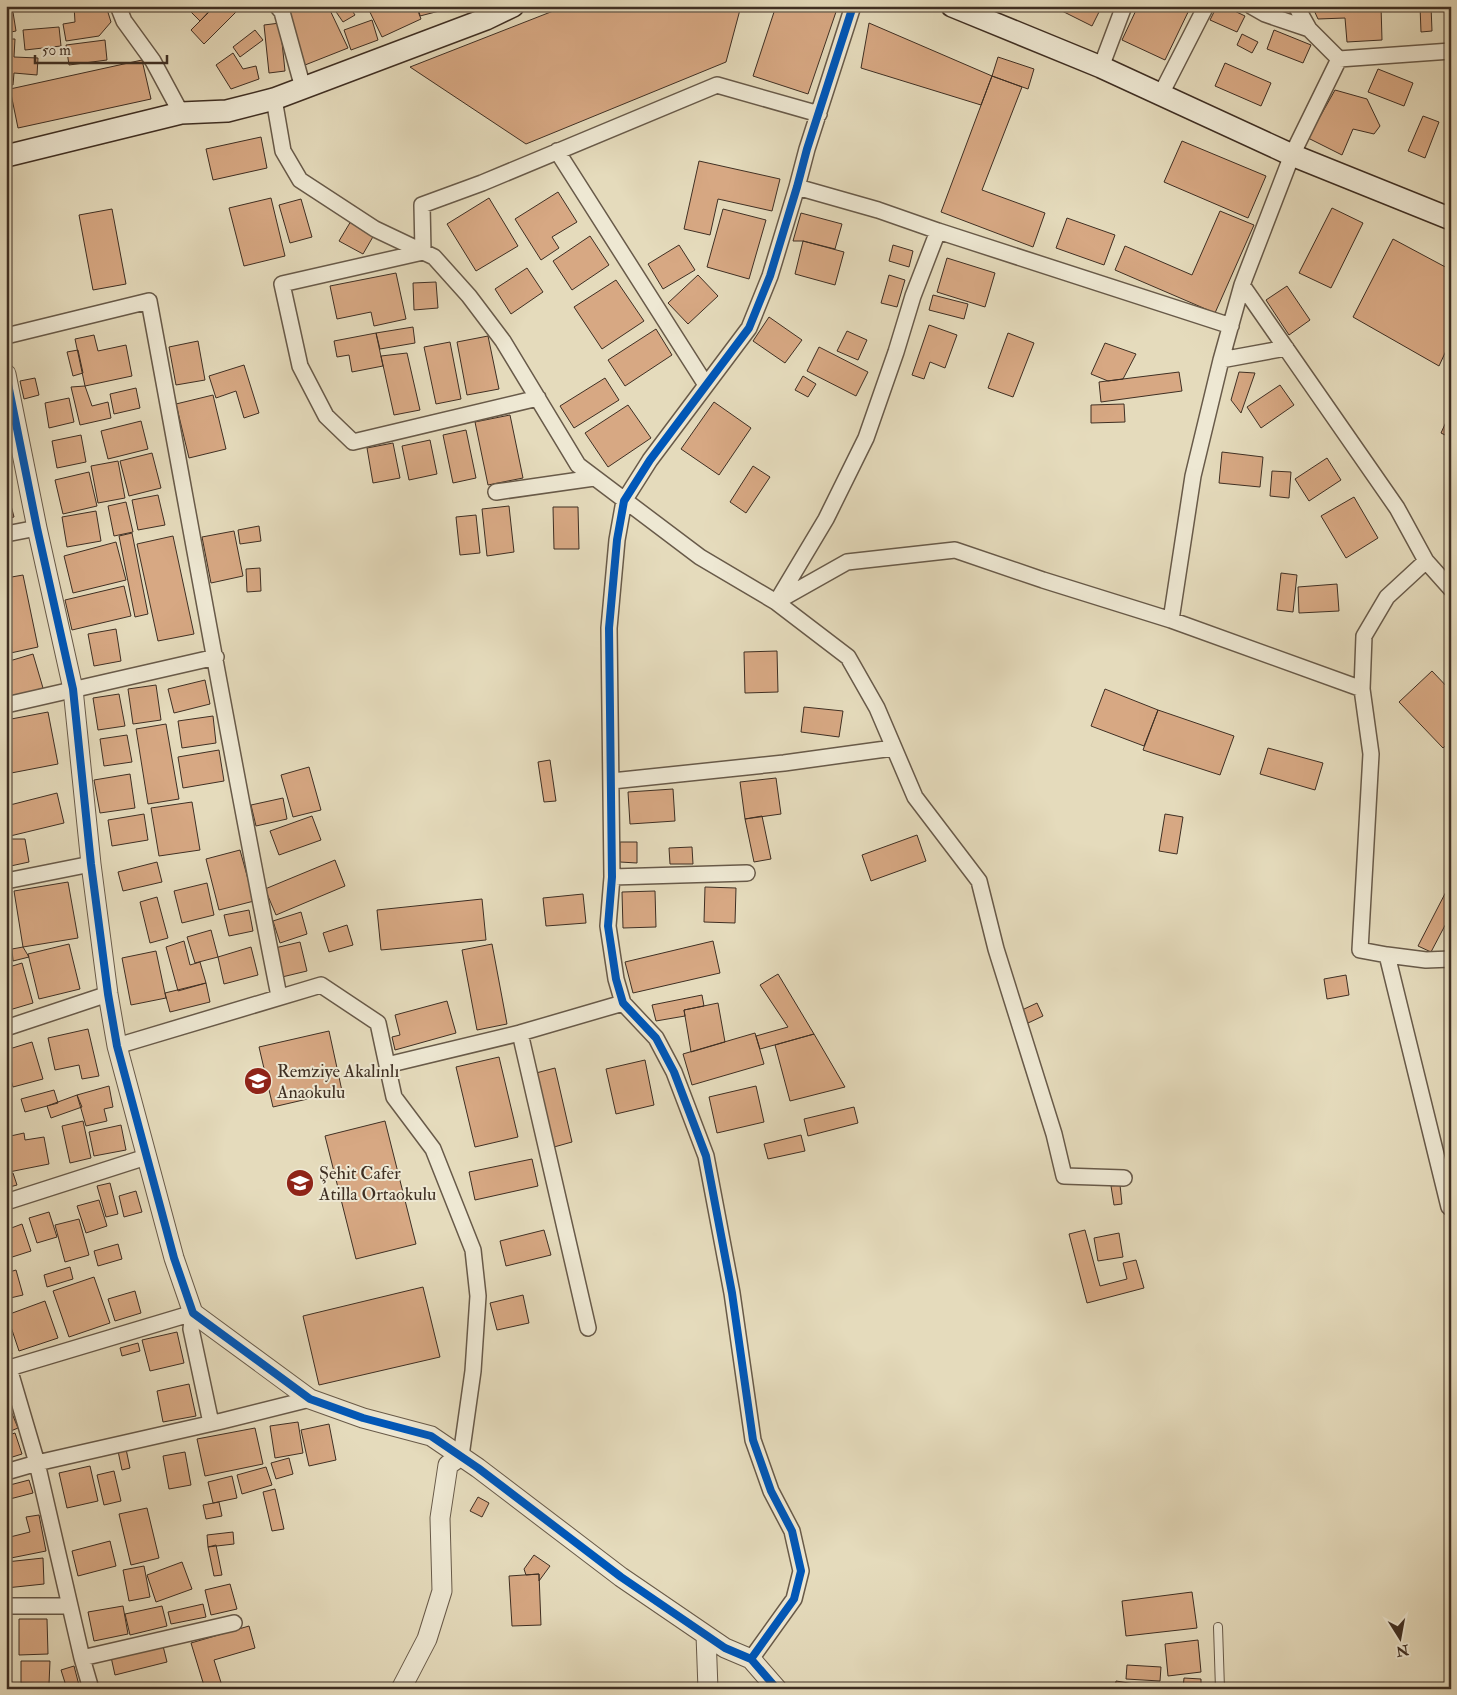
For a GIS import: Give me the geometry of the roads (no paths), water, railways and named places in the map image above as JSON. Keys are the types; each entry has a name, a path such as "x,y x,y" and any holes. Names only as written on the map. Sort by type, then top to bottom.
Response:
{"main road":[{"path":"6,156 182,113 227,111 274,99 486,19 513,6"},
{"path":"952,6 1101,67 1292,155 1451,219"}],"street":[{"path":"118,6 124,21 153,62 182,113"},
{"path":"278,6 282,12 303,88"},
{"path":"751,1659 794,1600 801,1571 792,1530 772,1491 752,1440 732,1293 706,1156 674,1072 656,1038 623,1003 616,979 608,926 612,878 609,628 617,540 624,501 650,460 749,328 770,276 798,187 807,149 853,6"},
{"path":"1101,67 1124,6"},
{"path":"1161,94 1206,6"},
{"path":"1251,6 1265,14 1309,28"},
{"path":"1296,6 1309,28 1339,59"},
{"path":"1339,59 1451,51"},
{"path":"1170,620 1193,476 1221,360 1242,285 1292,155 1339,59"},
{"path":"423,252 422,206 718,85 819,114"},
{"path":"274,99 283,151 300,180 375,229 434,257 469,296 503,341 578,466 700,556 776,602 848,657 877,708 915,797 979,881 996,949 1054,1134 1064,1176 1124,1178"},
{"path":"557,151 706,386"},
{"path":"798,187 878,210 1231,326"},
{"path":"776,602 826,518 866,438 913,296 938,231"},
{"path":"423,252 282,284 300,366 326,416 353,442 538,398"},
{"path":"1242,285 1397,508 1426,561 1451,589"},
{"path":"6,336 149,301 216,657 239,793 279,996"},
{"path":"1221,360 1286,348"},
{"path":"6,374 37,528 73,689 92,864 116,1046 174,1258 193,1313 191,1329 211,1423"},
{"path":"496,492 594,478"},
{"path":"6,534 37,528"},
{"path":"776,602 848,562 955,550 1170,620 1362,689"},
{"path":"1426,561 1387,597 1364,636 1362,689 1371,754 1360,950 1426,960 1451,960"},
{"path":"6,705 216,657"},
{"path":"612,781 784,763 893,748"},
{"path":"6,881 92,864"},
{"path":"612,878 747,873"},
{"path":"1387,955 1449,1206"},
{"path":"116,1046 321,984 378,1023 394,1097 433,1149 473,1250 478,1296 473,1371 461,1456 448,1465 440,1518 442,1591 427,1639 401,1689"},
{"path":"6,1028 108,994"},
{"path":"387,1065 520,1033 623,1003"},
{"path":"520,1033 588,1328"},
{"path":"6,1202 146,1157"},
{"path":"193,1313 310,1399 363,1418 431,1436 461,1456 622,1577 725,1648 751,1659 776,1689"},
{"path":"92,1689 82,1658 37,1463 8,1369 193,1313"},
{"path":"6,1472 37,1463 310,1399"},
{"path":"6,1606 70,1606"},
{"path":"82,1658 234,1623"},
{"path":"706,1635 708,1689"}],"lane":[{"path":"1218,1627 1220,1689"}],"place":[{"name":"Remziye Akalınlı Anaokulu","path":"258,1081"},
{"name":"Şehit Cafer Atilla Ortaokulu","path":"300,1183"}]}
